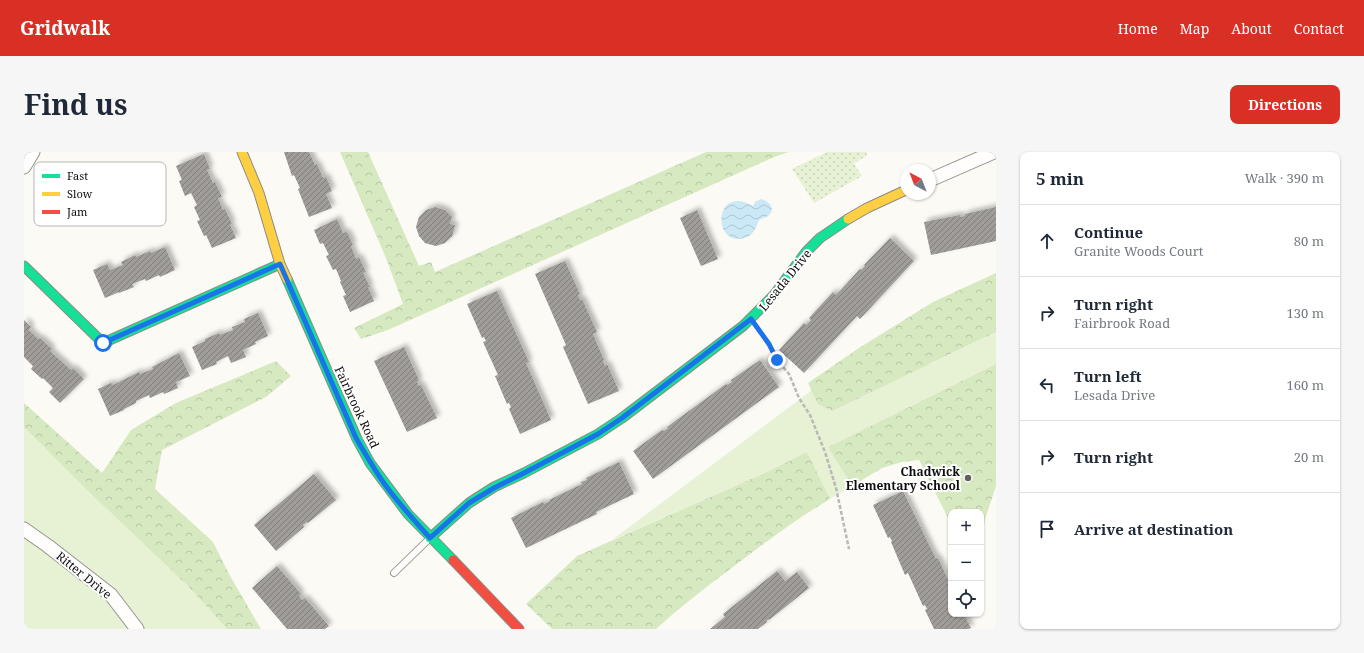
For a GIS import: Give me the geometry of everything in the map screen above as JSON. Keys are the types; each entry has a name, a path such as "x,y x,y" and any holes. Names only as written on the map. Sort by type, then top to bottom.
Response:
{"street":[{"path":"24,167 33,152"},
{"name":"Fairbrook Road","path":"242,152 259,193 280,264 356,438 370,463 408,514 519,629"},
{"path":"936,177 994,152"},
{"name":"Lesada Drive","path":"430,538 469,503 494,488 598,434 622,418 762,310 808,249 829,230 849,217 900,193"},
{"path":"24,266 103,343 280,264"},
{"name":"Ritter Drive","path":"24,529 111,595 137,629"}],"lane":[{"path":"394,573 430,538"}],"path":[{"path":"751,319 769,344 777,360 789,374 799,398 810,415 825,452 836,488 849,549"}],"green space":[{"path":"340,152 368,152 419,266 431,262 435,272 706,152 789,152 774,157 388,330 361,339 354,328 403,304 386,258"},
{"path":"827,152 866,152 867,155 854,164 862,176 814,203 792,169"},
{"path":"996,273 996,332 832,411 818,404 808,383 859,348 933,302"},
{"path":"996,332 996,364 828,447 852,486 830,499 807,452 769,471 612,540 812,390 818,404 933,363"},
{"path":"276,361 291,376 266,397 162,450 155,489 213,542 229,574 261,629 227,629 187,585 88,491 24,427 24,403 102,473 131,430 176,403"},
{"path":"996,364 996,486 984,526 984,509 948,509 948,518 919,460 902,462 882,468 852,486 828,447"},
{"path":"24,427 88,491 187,585 227,629 24,629"},
{"path":"807,452 830,499 789,525 690,600 656,629 552,629 526,604 577,556 769,471"}],"water":[{"path":"761,199 769,203 772,211 767,217 759,220 752,234 744,238 733,238 726,234 722,226 724,208 730,203 740,201 753,206 755,202"}],"building":[{"path":"284,152 309,152 315,165 317,164 323,178 326,177 332,191 326,194 332,208 309,217 298,189 300,188 294,175 292,176"},
{"path":"204,154 210,169 207,170 222,197 218,198 223,210 225,209 232,224 230,225 236,238 212,248 197,221 200,220 194,207 197,205 191,193 185,196 179,181 182,180 176,166"},
{"path":"435,207 445,210 452,217 450,224 455,225 452,237 445,243 436,246 425,243 419,236 416,227 419,217 426,210"},
{"path":"996,207 996,241 931,255 924,222 960,215 960,217 965,216 965,214"},
{"path":"697,210 718,259 701,266 680,218"},
{"path":"337,219 343,233 347,232 353,245 351,246 356,259 359,257 366,272 363,273 370,287 368,287 374,301 350,312 343,296 346,295 336,269 333,270 326,256 329,255 323,243 320,244 314,230"},
{"path":"890,238 914,261 860,319 857,316 804,373 779,350 804,323 806,325 811,320 809,318 833,292 836,295"},
{"path":"165,247 175,270 160,277 159,275 146,281 145,279 132,284 134,287 105,298 93,270 107,264 110,270 123,265 121,262 135,255 136,257 150,251 151,253"},
{"path":"565,261 580,294 578,295 580,300 582,299 597,332 593,334 605,366 607,364 619,391 588,404 563,347 566,345 535,274"},
{"path":"497,291 529,362 526,363 551,420 520,434 509,409 511,407 509,403 507,404 495,376 498,375 483,342 486,341 484,337 482,338 467,304"},
{"path":"258,313 268,336 243,350 246,357 231,363 228,356 216,362 217,364 202,370 192,347 219,333 220,335 233,330 232,327 245,322 244,319"},
{"path":"24,320 31,327 29,330 38,339 40,338 52,349 50,351 71,370 73,368 84,379 60,403 49,392 53,388 31,369 33,366 24,357"},
{"path":"404,347 419,380 417,382 419,386 421,385 437,418 407,432 374,361"},
{"path":"179,353 190,376 176,382 178,388 164,394 163,392 150,398 149,395 136,401 136,403 124,410 110,416 98,389 111,383 113,385 139,372 140,374 153,369 152,367"},
{"path":"760,360 779,387 653,479 633,451 662,430 664,431 668,428 667,427 726,384 727,385 732,382 731,380"},
{"path":"619,462 634,494 596,512 597,514 526,548 511,518 543,502 544,504 550,501 549,500 582,484 581,482 587,480 586,478"},
{"path":"314,474 336,500 308,523 307,522 303,525 304,527 276,551 254,525"},
{"path":"903,491 936,559 938,558 948,580 948,617 966,617 971,628 934,629 925,610 927,609 925,605 923,606 908,573 905,575 891,542 892,541 890,537 888,538 873,505"},
{"path":"277,566 301,594 299,596 302,600 305,598 329,626 325,629 287,629 252,588"},
{"path":"777,571 785,581 797,572 809,588 766,621 767,622 758,629 710,629 725,617 723,614"}],"traffic: fast":[{"path":"430,538 469,503 494,487 598,434 622,418 743,326 774,295 806,252 820,238 848,219"},
{"path":"24,266 103,343 280,264"},
{"path":"287,279 357,439 370,463 408,514 453,560"}],"traffic: slow":[{"path":"242,152 259,193 280,264 287,279"},
{"path":"848,219 867,208 900,193"}],"traffic: jam":[{"path":"453,560 519,629"}],"place":[{"name":"Chadwick Elementary School","path":"968,478"}],"route":[{"path":"103,343 280,264 356,438 370,463 386,486 408,514 430,538 469,503 494,488 598,434 622,418 751,319 769,344 777,360"}]}
